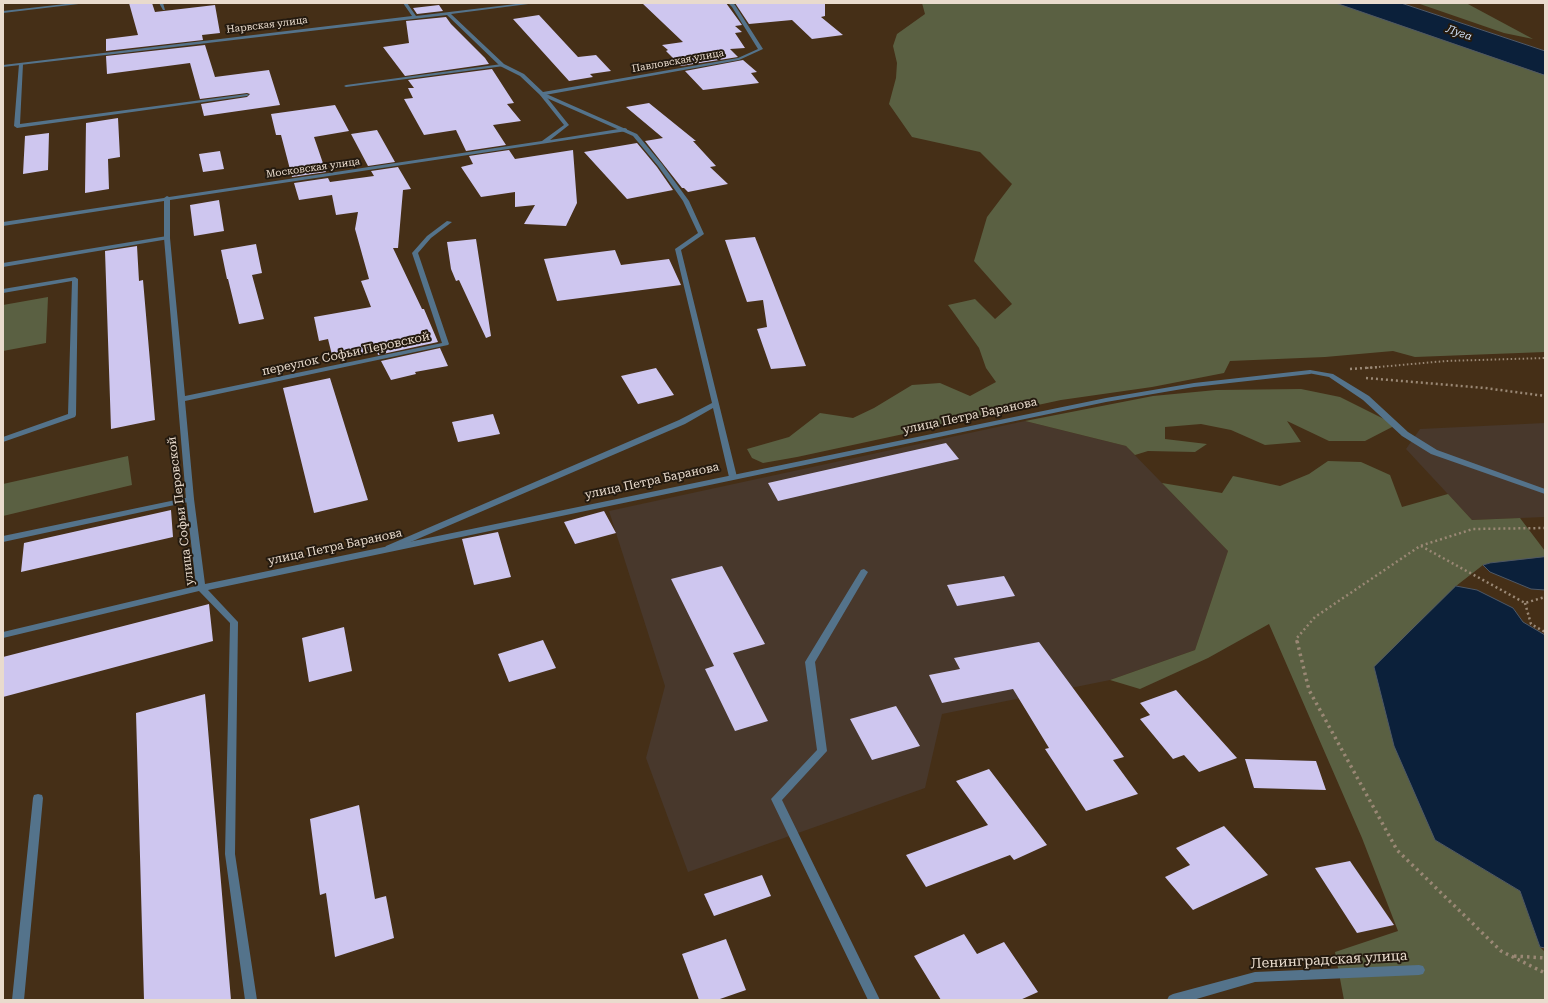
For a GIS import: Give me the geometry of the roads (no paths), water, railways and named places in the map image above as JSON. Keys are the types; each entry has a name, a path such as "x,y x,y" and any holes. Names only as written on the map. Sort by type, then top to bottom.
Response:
{"street":[{"path":"3,12 85,3"},
{"path":"161,3 164,9"},
{"path":"404,3 414,16"},
{"name":"Нарвская улица","path":"3,66 414,16 449,14 534,3"},
{"name":"Павловская улица","path":"542,94 738,59 761,49 734,6 730,3"},
{"path":"449,14 502,66 522,75 542,94 567,125 544,143"},
{"path":"21,64 17,126 246,95"},
{"path":"346,86 502,66"},
{"path":"542,94 635,135 660,165 686,201 701,234 678,249 733,477"},
{"name":"Московская улица","path":"3,224 167,198 626,130"},
{"name":"улица Софьи Перовской","path":"167,198 167,238 190,499 201,588 234,622 230,854 251,1000"},
{"name":"переулок Софьи Перовской","path":"182,399 446,344 415,253 429,237 449,222"},
{"path":"3,265 167,238"},
{"path":"3,291 75,279 72,416 3,440"},
{"name":"улица Петра Баранова","path":"3,635 201,588 1106,400 1194,385 1310,372 1331,375 1366,398 1405,434 1434,452 1545,492"},
{"path":"389,548 682,422 715,404"},
{"path":"3,539 190,499"},
{"path":"864,572 810,662 822,752 776,799 874,1000"},
{"path":"18,1000 38,798"},
{"name":"Ленинградская улица","path":"1173,1000 1255,977 1419,970"}],"water":[{"name":"Луга","path":"1336,3 1401,3 1545,51 1545,75"},
{"path":"1545,557 1545,590 1531,589 1490,572 1483,565 1490,563"},
{"path":"1456,586 1477,590 1513,608 1523,622 1545,635 1545,948 1540,947 1520,891 1435,840 1394,746 1374,667"}]}
